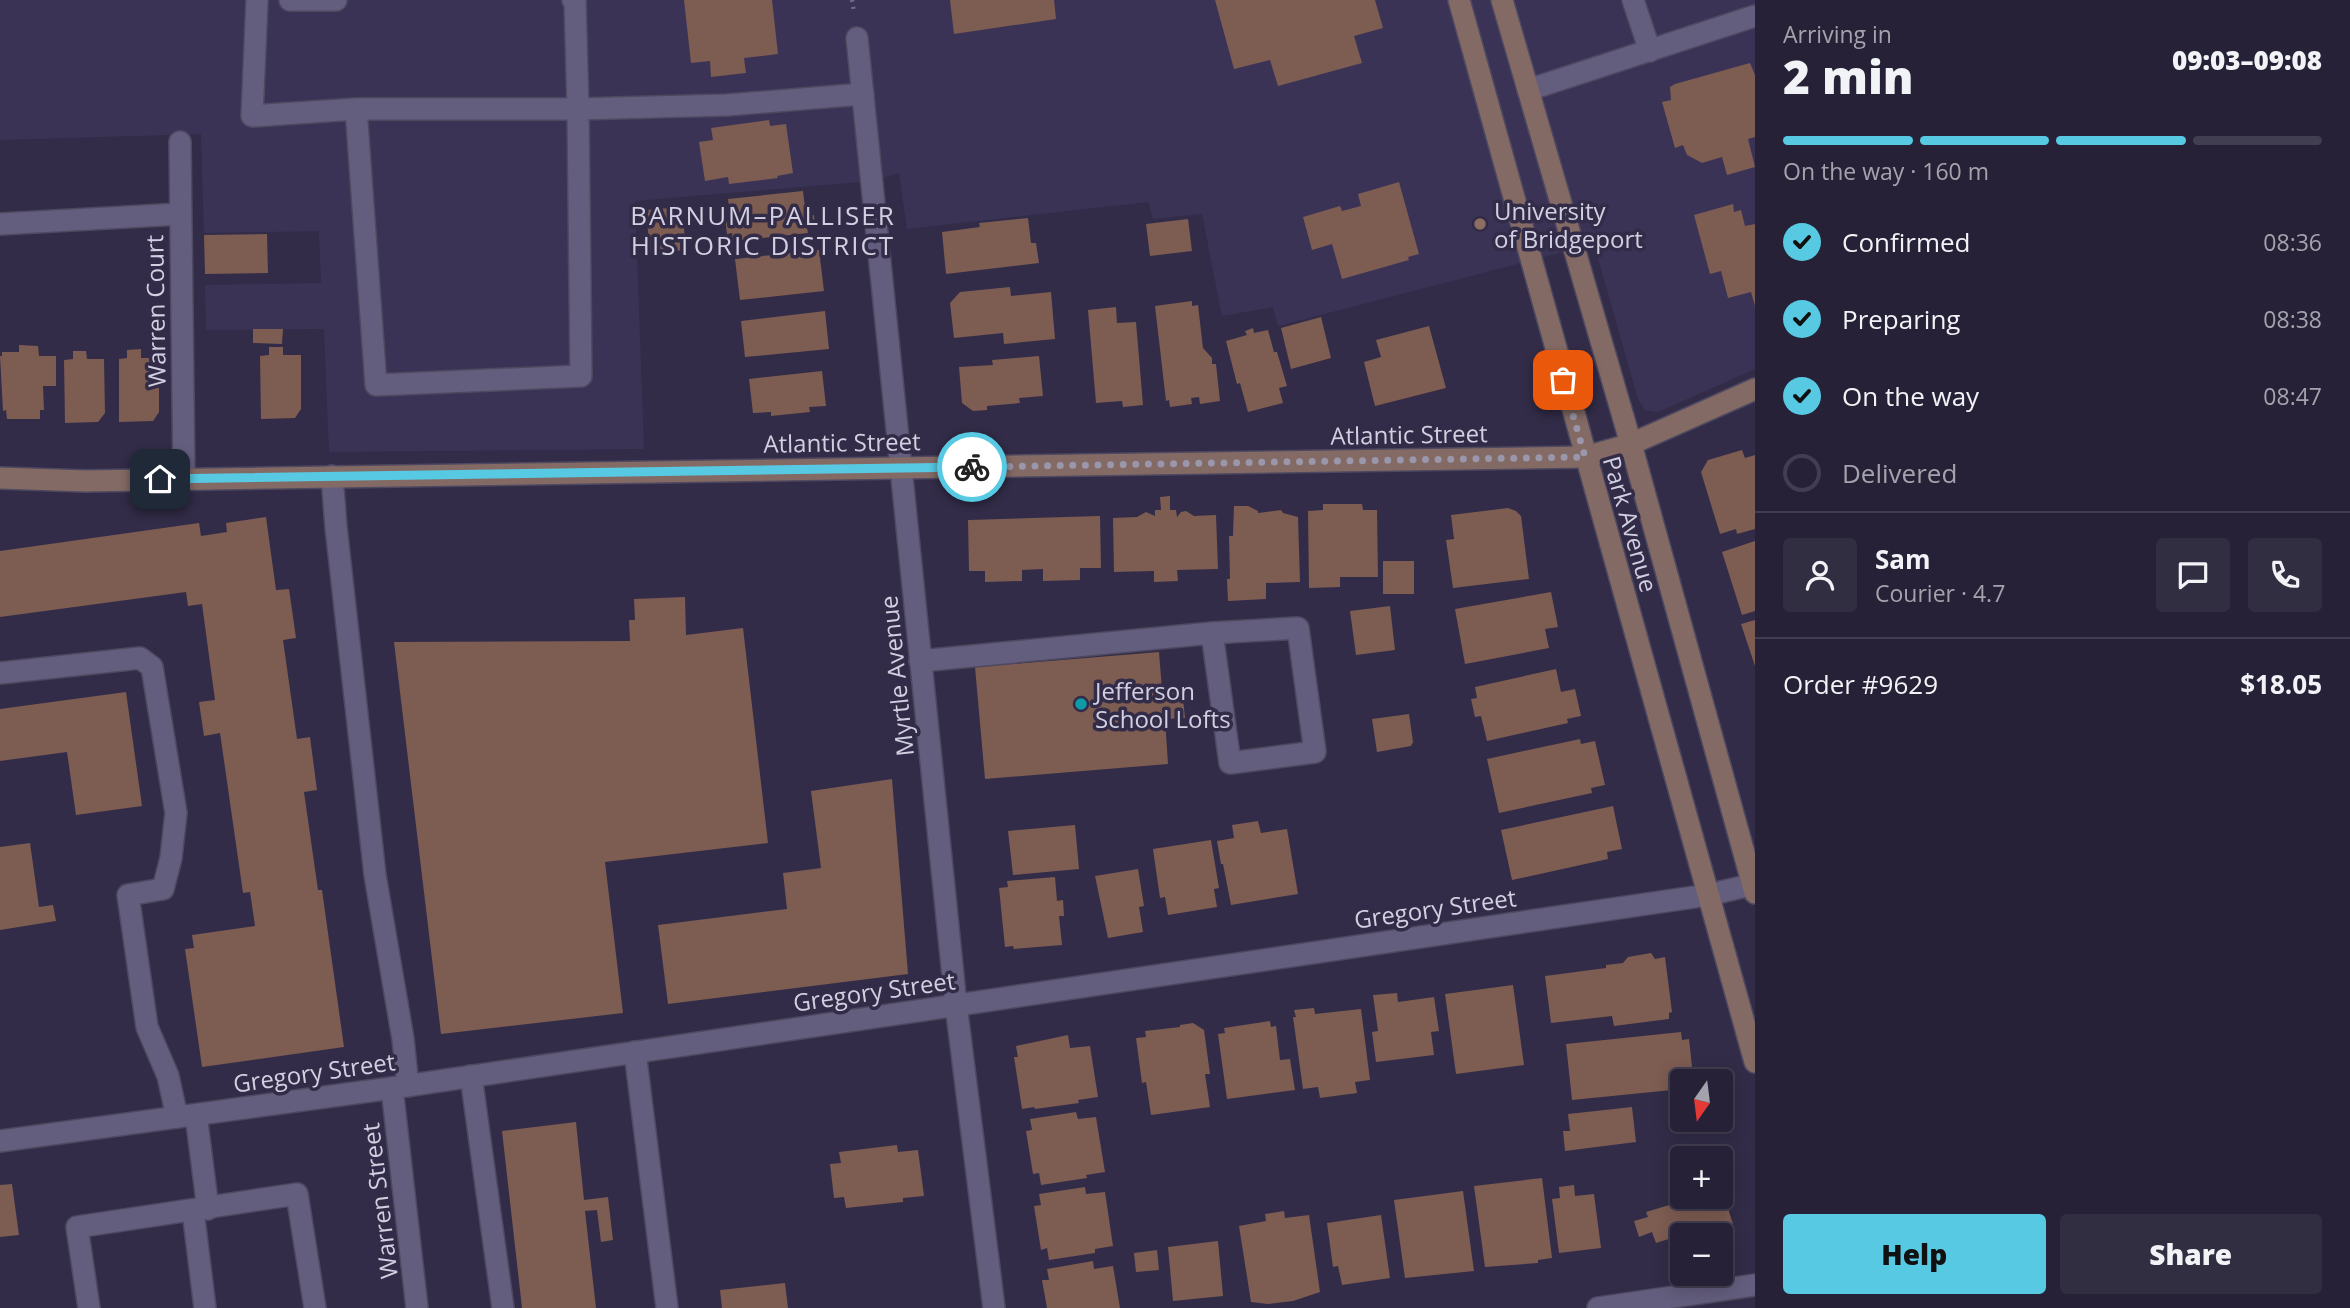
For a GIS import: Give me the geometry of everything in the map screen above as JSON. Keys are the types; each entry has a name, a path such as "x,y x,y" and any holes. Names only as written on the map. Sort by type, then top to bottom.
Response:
{"street":[{"path":"257,0 252,116 356,109 578,109 727,104 863,94"},
{"path":"290,0 336,0"},
{"path":"356,109 376,384 581,376 578,109 573,0"},
{"name":"Park Avenue","path":"1458,0 1755,1062"},
{"name":"Park Avenue","path":"1502,0 1631,444 1754,887"},
{"path":"1633,0 1650,51"},
{"path":"1528,90 1755,16"},
{"name":"Myrtle Avenue","path":"857,38 956,1005 995,1308"},
{"name":"Warren Court","path":"180,142 184,479"},
{"path":"0,224 180,214"},
{"name":"Atlantic Street","path":"0,478 85,481 1585,457 1631,444 1755,388"},
{"name":"Warren Street","path":"332,476 375,875 403,1040 400,1087 417,1308"},
{"path":"920,661 1212,633 1298,628 1315,752 1230,762 1212,633"},
{"path":"0,673 140,658 152,667 176,813 171,858 163,889 128,895 147,1027 186,1116 201,1210 205,1308"},
{"name":"Gregory Street","path":"0,1142 400,1087 1754,887"},
{"path":"635,1052 667,1308"},
{"path":"471,1076 503,1308"},
{"path":"89,1308 78,1227 297,1194 314,1308"},
{"path":"1598,1308 1755,1286"}],"shaded area":[{"name":"University of Bridgeport","path":"0,0 1755,0 1755,369 1657,412 1645,410 1638,399 1594,244 1278,326 1273,307 1222,316 1202,214 1153,219 1148,202 907,229 899,173 872,181 635,201 644,449 329,452 324,329 206,330 205,285 321,283 319,231 204,233 201,134 0,140"}],"building":[{"path":"684,0 772,0 778,54 744,58 746,73 711,77 710,61 691,63"},
{"path":"950,0 1054,0 1056,19 954,34"},
{"path":"1215,0 1375,0 1383,28 1354,36 1362,63 1278,86 1270,60 1234,69"},
{"path":"1750,63 1755,75 1755,137 1748,139 1755,167 1727,175 1722,157 1702,163 1687,155 1683,145 1675,148 1662,102 1671,100 1670,87 1675,84"},
{"path":"769,120 770,126 786,124 793,173 777,176 778,178 729,184 728,177 705,181 699,142 713,140 711,128"},
{"path":"1399,182 1419,254 1408,257 1409,260 1342,279 1332,244 1312,250 1303,217 1340,206 1342,211 1361,206 1358,194"},
{"path":"803,191 806,216 814,215 815,227 807,228 808,233 733,241 732,233 727,234 725,218 730,217 728,199"},
{"path":"1733,204 1734,212 1741,210 1745,226 1755,224 1755,306 1751,292 1728,298 1721,271 1710,274 1694,215"},
{"path":"682,207 686,250 650,253 646,210"},
{"path":"1028,218 1031,243 1036,243 1039,263 946,274 942,232 980,227 979,223"},
{"path":"1188,219 1192,251 1150,256 1146,224"},
{"path":"267,234 268,273 205,274 204,235"},
{"path":"819,250 824,291 740,300 735,259"},
{"path":"1010,287 1011,296 1051,292 1055,339 1004,344 1003,333 954,338 950,303 960,292"},
{"path":"1192,301 1192,306 1198,305 1203,348 1212,358 1212,364 1216,364 1220,401 1200,404 1199,397 1191,398 1192,404 1170,407 1169,400 1166,401 1155,306"},
{"path":"1116,307 1117,323 1136,322 1143,405 1123,407 1122,401 1096,403 1088,310"},
{"path":"825,311 829,349 745,357 741,321"},
{"path":"1321,317 1331,358 1291,369 1281,328"},
{"path":"1429,326 1446,388 1375,406 1364,362 1381,357 1376,340"},
{"path":"1253,328 1254,333 1268,330 1287,386 1279,388 1283,403 1248,412 1240,383 1237,384 1226,341 1247,335 1245,331"},
{"path":"253,329 283,329 282,344 253,343"},
{"path":"19,345 38,346 39,356 56,356 56,386 43,386 44,410 40,410 40,419 7,419 6,410 3,411 0,356 2,352 19,352"},
{"path":"269,347 283,347 283,355 301,355 301,409 295,418 261,419 260,356 269,355"},
{"path":"141,349 141,358 159,358 159,412 153,421 119,422 119,359 127,358 127,350"},
{"path":"73,351 86,351 87,359 104,359 105,413 98,422 65,423 64,360 73,359"},
{"path":"1039,356 1043,396 1019,398 1020,403 987,406 987,410 973,411 962,403 959,367 993,365 992,360"},
{"path":"822,371 826,406 809,407 810,412 771,416 771,412 753,413 749,379"},
{"path":"1742,450 1745,458 1755,455 1755,529 1737,534 1736,529 1720,534 1701,472 1708,460"},
{"path":"1170,496 1170,510 1176,510 1177,517 1186,511 1194,516 1216,515 1218,569 1177,570 1178,581 1154,582 1154,571 1114,572 1113,518 1137,517 1146,512 1155,516 1155,510 1161,510 1160,497"},
{"path":"1323,504 1362,504 1363,510 1377,510 1378,577 1340,577 1340,587 1309,588 1308,511 1323,510"},
{"path":"1234,506 1248,506 1258,513 1281,510 1298,517 1300,582 1266,583 1266,599 1228,601 1229,536 1233,536"},
{"path":"1508,508 1521,516 1529,579 1453,588 1446,540 1454,539 1451,515"},
{"path":"1100,516 1101,568 1080,568 1080,580 1043,581 1043,569 1022,570 1022,581 985,582 985,571 969,571 968,520"},
{"path":"266,517 276,590 289,589 296,638 283,640 297,739 310,737 317,790 304,792 318,890 322,890 344,1047 202,1067 185,949 194,948 192,935 255,926 250,892 243,893 220,733 204,736 199,702 215,700 202,604 188,606 186,592 0,617 0,551 199,523 201,536 227,532 226,523"},
{"path":"1755,541 1755,611 1742,615 1722,552"},
{"path":"1383,561 1414,561 1414,594 1383,594"},
{"path":"1551,592 1558,627 1545,629 1549,648 1465,664 1455,609"},
{"path":"685,597 686,635 743,628 768,843 605,862 623,1013 441,1034 394,642 630,641 629,620 635,620 634,599"},
{"path":"1390,606 1395,650 1356,655 1350,611"},
{"path":"1755,620 1755,666 1741,624"},
{"name":"Jefferson School Lofts","path":"1159,652 1162,690 1182,688 1185,718 1165,719 1168,764 985,779 975,667"},
{"path":"1556,669 1561,692 1575,689 1581,716 1567,719 1568,723 1487,741 1481,716 1475,717 1471,699 1477,698 1475,687"},
{"path":"126,692 142,806 76,815 67,752 0,761 0,709"},
{"path":"1409,714 1413,742 1411,746 1377,752 1372,719"},
{"path":"1580,739 1581,744 1595,741 1605,785 1591,788 1592,793 1499,813 1487,759"},
{"path":"892,779 908,974 668,1004 658,925 787,909 783,873 821,868 811,791"},
{"path":"1613,806 1622,849 1607,852 1608,859 1512,880 1501,830"},
{"path":"1258,821 1261,833 1287,829 1298,894 1231,905 1217,841 1234,838 1232,825"},
{"path":"1075,825 1079,869 1013,875 1008,831"},
{"path":"1211,840 1219,888 1214,889 1217,907 1168,915 1165,897 1160,898 1153,849"},
{"path":"30,843 39,907 53,905 56,921 0,930 0,847"},
{"path":"1138,869 1144,906 1139,907 1143,932 1108,938 1095,876"},
{"path":"1055,877 1057,901 1063,900 1064,916 1059,916 1062,945 1014,949 1013,946 1005,947 999,888 1008,887 1007,881"},
{"path":"1651,953 1655,959 1665,957 1672,1012 1669,1013 1669,1019 1614,1026 1612,1016 1551,1023 1545,976 1606,968 1606,965 1623,963 1628,957"},
{"path":"1513,985 1524,1065 1456,1074 1445,994"},
{"path":"1397,993 1398,1002 1434,997 1439,1031 1431,1032 1434,1055 1376,1062 1372,1032 1378,1031 1373,995"},
{"path":"1314,1008 1315,1014 1361,1009 1370,1080 1355,1082 1357,1093 1320,1098 1318,1087 1303,1089 1293,1017 1296,1017 1294,1010"},
{"path":"1270,1021 1271,1027 1276,1026 1280,1060 1290,1059 1295,1090 1227,1099 1218,1034 1225,1033 1224,1028"},
{"path":"1193,1023 1204,1030 1210,1074 1205,1074 1210,1107 1151,1115 1146,1082 1142,1083 1136,1038 1146,1037 1145,1031"},
{"path":"1681,1032 1682,1040 1689,1039 1692,1069 1670,1069 1670,1090 1572,1100 1566,1044"},
{"path":"1068,1035 1070,1048 1090,1046 1098,1097 1078,1100 1079,1103 1022,1109 1014,1057 1018,1057 1016,1046"},
{"path":"1632,1107 1636,1142 1565,1151 1563,1131 1570,1131 1568,1114"},
{"path":"1076,1112 1078,1119 1096,1117 1105,1172 1086,1175 1087,1178 1041,1185 1039,1173 1033,1174 1026,1131 1032,1130 1030,1119"},
{"path":"576,1122 584,1200 608,1197 613,1240 601,1242 597,1210 585,1211 596,1308 522,1308 502,1131"},
{"path":"897,1145 898,1152 918,1150 924,1196 903,1198 903,1202 846,1208 844,1197 834,1198 830,1164 841,1163 839,1152"},
{"path":"1542,1178 1552,1258 1538,1260 1538,1263 1485,1267 1474,1186"},
{"path":"12,1184 19,1235 0,1237 0,1185"},
{"path":"1574,1185 1575,1196 1594,1194 1601,1248 1559,1253 1552,1199 1560,1198 1559,1187"},
{"path":"1085,1187 1086,1194 1105,1192 1113,1246 1095,1249 1095,1253 1049,1260 1047,1248 1041,1250 1034,1206 1041,1205 1039,1194"},
{"path":"1463,1191 1474,1271 1405,1278 1394,1200"},
{"path":"1670,1205 1670,1209 1728,1209 1733,1223 1670,1223 1670,1239 1656,1243 1652,1232 1639,1237 1634,1221 1648,1217 1646,1212"},
{"path":"1284,1211 1285,1218 1309,1215 1320,1292 1293,1301 1268,1304 1251,1302 1239,1226 1266,1221 1265,1214"},
{"path":"1381,1215 1390,1278 1342,1285 1338,1266 1333,1267 1327,1223"},
{"path":"1218,1241 1223,1296 1173,1301 1168,1247"},
{"path":"1157,1250 1159,1270 1136,1272 1134,1253"},
{"path":"1093,1261 1094,1269 1113,1266 1120,1308 1047,1308 1042,1280 1049,1280 1047,1269"},
{"path":"785,1283 788,1308 722,1308 720,1290"}],"way so far":[{"path":"972,467 1585,457 1563,380"}],"place":[{"name":"University of Bridgeport","path":"1480,224"},
{"name":"Jefferson School Lofts","path":"1081,704"}],"district":[{"name":"BARNUM–PALLISER HISTORIC DISTRICT","path":"763,230"}],"route":[{"path":"160,479 972,467"}]}
